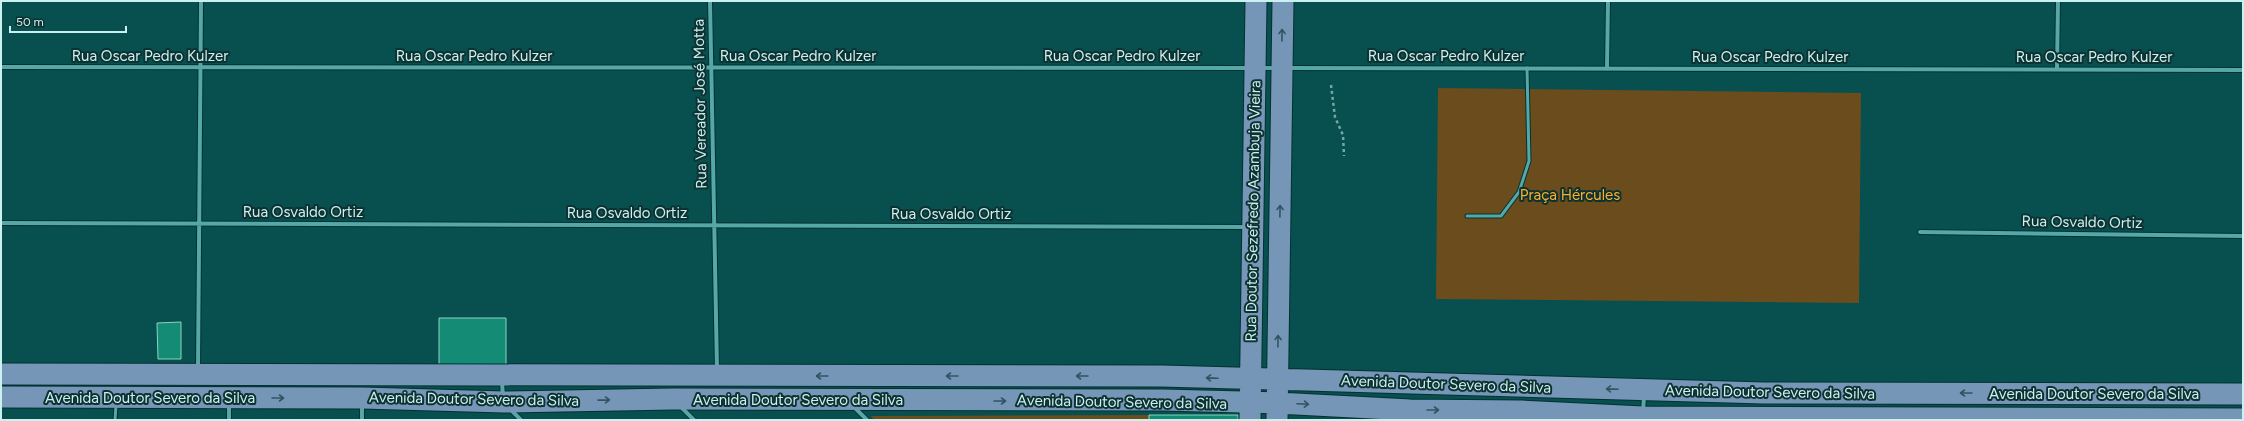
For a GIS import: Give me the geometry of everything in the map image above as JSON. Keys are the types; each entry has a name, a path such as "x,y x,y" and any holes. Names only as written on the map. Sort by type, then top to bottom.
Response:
{"street":[{"path":"198,375 201,1"},
{"name":"Rua Vereador José Motta","path":"710,1 717,375"},
{"name":"Rua Doutor Sezefredo Azambuja Vieira","path":"1250,412 1256,1"},
{"name":"Rua Doutor Sezefredo Azambuja Vieira","path":"1277,412 1283,1"},
{"path":"1607,69 1608,1"},
{"path":"2057,69 2058,1"},
{"name":"Rua Oscar Pedro Kulzer","path":"1,67 2243,70"},
{"name":"Rua Osvaldo Ortiz","path":"1,223 1253,227"},
{"name":"Rua Osvaldo Ortiz","path":"1920,232 2243,236"},
{"name":"Avenida Doutor Severo da Silva","path":"1,374 198,375 229,386"},
{"path":"502,375 504,402 521,420"},
{"name":"Avenida Doutor Severo da Silva","path":"1,397 116,398 229,386 362,386 502,375 717,375 848,388 1162,400 1250,412 1521,413 1643,418 1765,419 2243,394"},
{"path":"1162,376 1162,400"},
{"name":"Avenida Doutor Severo da Silva","path":"362,386 504,402 673,399 848,388 1162,376 1251,380 1764,393 1939,409 2243,419"},
{"path":"229,386 229,420"},
{"path":"362,386 362,420"},
{"path":"848,388 867,420"},
{"path":"1643,418 1644,390"},
{"path":"673,399 694,420"}],"lane":[{"path":"1467,216 1501,216 1519,192 1529,161 1527,68"},
{"path":"115,420 116,398"}],"path":[{"path":"1330,85 1335,117 1343,134 1344,156"}],"green space":[{"name":"Praça Hércules","path":"1438,88 1861,93 1859,303 1436,299"},
{"path":"1149,415 1149,420 874,420 871,416"}],"building":[{"path":"439,318 506,318 506,365 439,365"},
{"path":"181,322 181,359 158,359 157,323"},
{"path":"1149,415 1238,415 1238,420 1149,420"}]}
